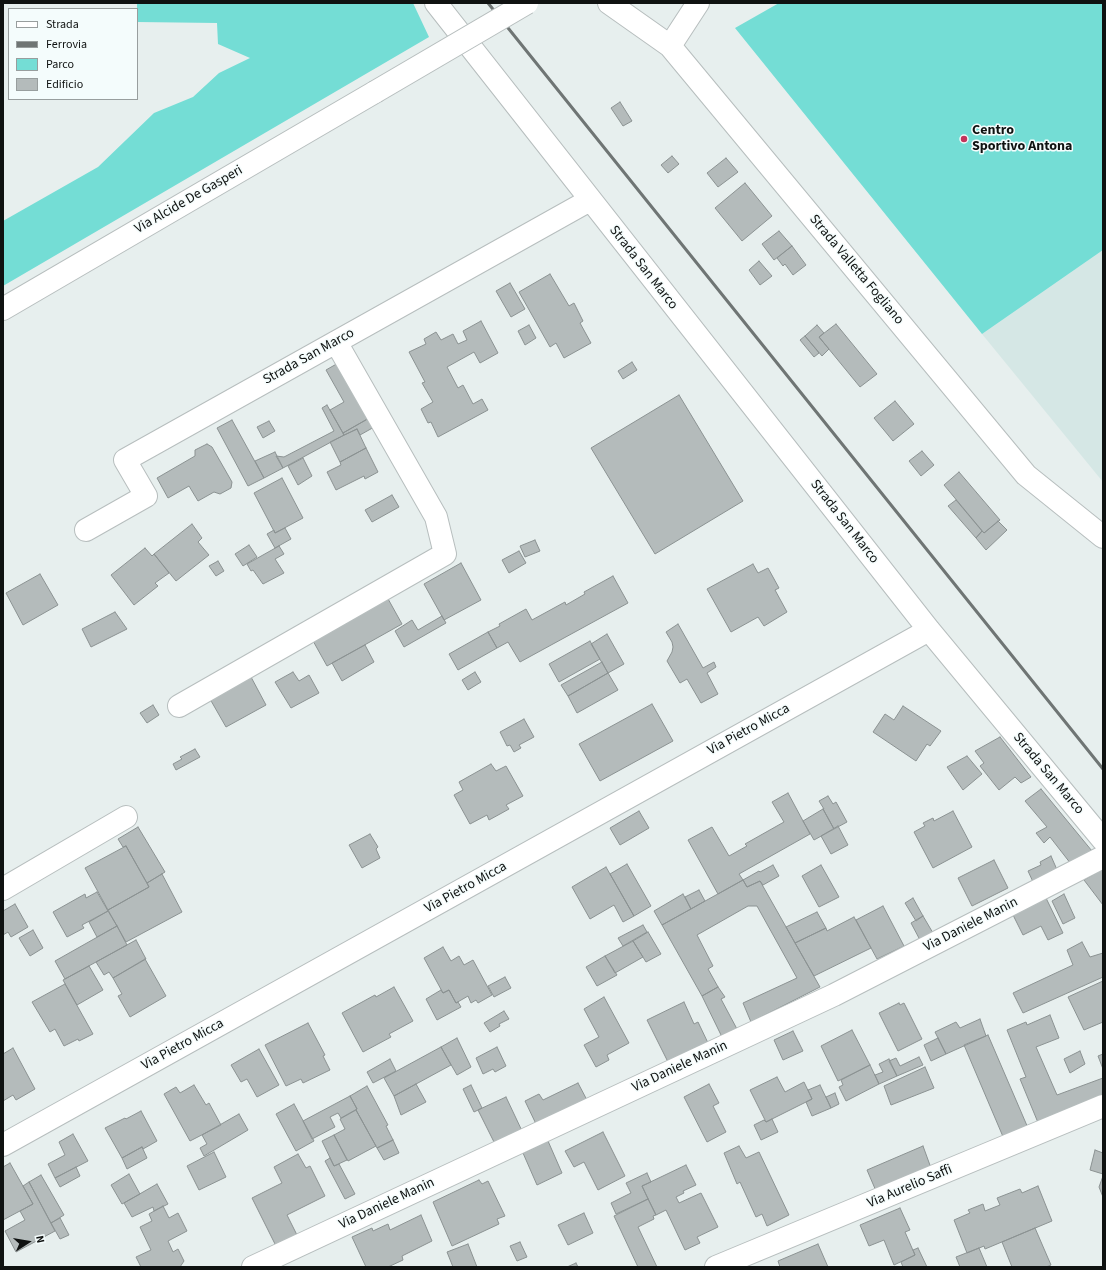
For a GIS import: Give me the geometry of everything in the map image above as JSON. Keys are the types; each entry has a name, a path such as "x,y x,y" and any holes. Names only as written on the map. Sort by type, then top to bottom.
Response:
{"street":[{"name":"Strada San Marco","path":"436,3 929,630 1103,840"},
{"name":"Via Alcide De Gasperi","path":"3,309 527,3"},
{"name":"Strada Valletta Fogliano","path":"610,3 670,46 1026,475 1103,537"},
{"path":"670,46 698,3"},
{"name":"Strada San Marco","path":"86,530 146,496 125,460 590,200"},
{"path":"179,706 445,554 436,517 336,342"},
{"name":"Via Pietro Micca","path":"3,1145 929,630"},
{"path":"3,889 126,817"},
{"name":"Via Daniele Manin","path":"253,1267 834,995 1103,857"},
{"name":"Via Aurelio Saffi","path":"716,1267 1103,1106"}],"shaded area":[{"path":"1103,250 1103,482 982,334"}],"green space":[{"path":"137,3 413,3 429,37 3,286 3,221 98,167 154,113 193,97 219,73 250,58 218,44 217,23 138,22"},
{"name":"Centro Sportivo Antona","path":"779,3 1103,3 1103,250 982,334 735,28"}],"building":[{"path":"620,102 632,121 623,126 611,108"},
{"path":"672,156 679,164 668,173 661,165"},
{"path":"726,158 738,172 718,187 707,173"},
{"path":"745,183 772,216 742,241 715,208"},
{"path":"779,231 792,246 774,260 762,244"},
{"path":"792,246 806,265 793,275 785,264 783,266 777,258"},
{"path":"759,261 772,276 760,285 749,270"},
{"path":"550,274 569,306 574,303 583,321 580,323 591,343 564,358 556,343 550,347 519,292"},
{"path":"510,283 525,309 511,317 496,291"},
{"path":"481,321 498,353 480,363 474,352 447,367 458,388 463,385 473,404 482,399 488,410 438,437 431,422 428,423 421,409 433,402 422,383 425,382 409,352 426,344 424,339 436,332 441,340 453,334 458,344 467,340 463,331"},
{"path":"836,324 877,374 860,387 819,337"},
{"path":"529,325 536,338 525,345 518,331"},
{"path":"817,325 824,333 819,337 829,349 822,356 805,336"},
{"path":"805,336 819,353 814,357 800,340"},
{"path":"340,362 371,417 343,433 330,410 344,402 326,370"},
{"path":"632,362 637,370 623,379 618,371"},
{"path":"679,395 743,501 655,554 591,448"},
{"path":"895,401 914,424 893,441 874,418"},
{"path":"327,405 344,435 283,468 276,456 284,457 334,431 322,408"},
{"path":"371,417 376,426 360,435 357,429 344,435 343,433"},
{"path":"232,420 264,478 248,486 217,428"},
{"path":"269,421 275,431 263,438 257,427"},
{"path":"357,429 366,448 340,462 330,442"},
{"path":"207,444 212,447 232,482 231,488 220,494 214,492 198,501 189,486 168,498 157,478 195,456 195,450"},
{"path":"366,448 378,472 365,479 364,476 336,490 327,472 341,465 340,462"},
{"path":"922,451 934,465 921,476 909,461"},
{"path":"275,452 283,468 264,478 255,461"},
{"path":"303,458 312,476 298,485 288,466"},
{"path":"959,472 1000,520 984,533 944,485"},
{"path":"282,478 303,518 275,533 254,493"},
{"path":"392,495 399,507 372,522 365,510"},
{"path":"956,500 982,531 976,538 948,506"},
{"path":"998,521 1007,530 986,550 976,538 982,531 984,533"},
{"path":"192,524 202,538 198,542 209,555 176,581 154,554"},
{"path":"285,528 291,539 275,548 267,534 274,530 275,533"},
{"path":"535,540 540,551 525,557 520,546"},
{"path":"249,545 257,557 243,566 235,554"},
{"path":"279,546 284,554 275,559 284,573 263,584 253,570 251,571 247,564"},
{"path":"145,548 152,556 154,554 169,573 155,583 158,586 134,605 111,575"},
{"path":"519,551 526,563 509,573 502,560"},
{"path":"218,561 224,571 216,576 209,566"},
{"path":"461,563 481,600 444,620 424,584"},
{"path":"753,564 758,573 768,568 779,588 775,590 787,612 764,626 758,617 731,632 707,589"},
{"path":"40,574 58,605 23,625 6,593"},
{"path":"613,576 628,603 520,662 508,642 497,648 488,632 526,609 532,620 565,602 566,605 585,594 584,592"},
{"path":"387,597 402,624 327,666 312,639"},
{"path":"115,612 127,629 91,647 82,629"},
{"path":"442,616 446,623 404,647 395,631 412,620 418,630"},
{"path":"678,624 703,668 714,662 716,667 707,673 718,694 701,703 687,679 680,683 667,661 673,647 672,642 666,632"},
{"path":"488,632 497,648 458,670 449,654"},
{"path":"607,634 624,664 608,673 591,644"},
{"path":"590,641 600,659 559,682 549,664"},
{"path":"365,645 374,662 342,681 332,663"},
{"path":"602,662 608,673 568,696 561,685"},
{"path":"293,672 299,681 309,675 319,693 291,708 275,682"},
{"path":"475,672 481,682 468,690 462,680"},
{"path":"608,673 618,690 577,713 568,696"},
{"path":"251,677 266,705 226,727 210,699"},
{"path":"652,704 673,741 600,781 579,744"},
{"path":"153,705 159,715 147,723 140,713"},
{"path":"903,706 941,731 930,746 927,744 916,761 873,732 885,714 894,720"},
{"path":"524,719 534,737 519,745 521,748 514,752 510,745 507,746 500,732"},
{"path":"1000,737 1031,777 1021,783 1015,777 999,790 980,766 984,763 975,751"},
{"path":"195,749 200,757 176,770 173,764 182,759 180,757"},
{"path":"967,756 982,774 963,790 947,767"},
{"path":"491,764 496,771 506,766 523,796 506,805 509,809 489,820 487,815 470,824 454,795 463,790 459,782"},
{"path":"1041,789 1092,851 1071,864 1050,837 1044,843 1036,833 1047,827 1025,801"},
{"path":"788,793 810,834 739,874 743,880 718,894 688,840 712,827 729,856 747,846 745,844 784,822 772,802"},
{"path":"828,796 833,804 836,802 847,822 834,829 819,801"},
{"path":"823,809 834,829 814,840 803,821"},
{"path":"639,811 649,828 620,845 610,828"},
{"path":"953,811 972,847 933,868 914,832 925,826 923,823 933,818 934,821"},
{"path":"838,826 848,845 831,854 821,836"},
{"path":"138,827 165,872 147,883 126,846 123,847 118,839"},
{"path":"370,834 378,847 376,849 380,858 362,868 349,845"},
{"path":"126,846 149,887 108,910 85,868"},
{"path":"1051,856 1058,872 1034,884 1028,871 1041,865 1040,862"},
{"path":"994,860 1008,888 972,906 958,878"},
{"path":"627,864 651,906 634,916 610,874"},
{"path":"773,865 779,876 763,885 760,881 747,887 743,880"},
{"path":"821,865 839,897 819,907 802,876"},
{"path":"606,867 634,916 623,922 614,905 590,919 572,887"},
{"path":"1103,869 1103,905 1084,880"},
{"path":"162,874 182,912 126,942 108,910 149,887 147,883"},
{"path":"743,880 747,887 760,881 820,987 751,1022 743,1003 797,978 757,906 748,906 697,935 713,966 708,969 718,987 702,996 662,925"},
{"path":"699,890 705,901 691,909 685,897"},
{"path":"97,892 108,911 82,925 84,928 67,937 53,912 85,894 86,898"},
{"path":"683,894 691,909 662,925 654,911"},
{"path":"1064,894 1075,918 1063,924 1052,901"},
{"path":"913,898 923,916 916,921 905,903"},
{"path":"1046,898 1063,933 1048,940 1041,926 1023,935 1013,915"},
{"path":"15,904 28,927 11,937 8,932 3,935 3,911"},
{"path":"883,906 904,946 877,959 856,920"},
{"path":"108,911 117,926 97,937 89,922"},
{"path":"817,912 826,928 795,943 786,927"},
{"path":"923,916 933,933 920,940 911,923"},
{"path":"854,917 871,948 814,976 795,943 826,928 827,931"},
{"path":"643,925 647,932 623,946 618,938"},
{"path":"117,926 127,945 65,979 55,961"},
{"path":"33,930 43,948 30,956 19,938"},
{"path":"648,932 661,954 646,962 633,941"},
{"path":"136,940 146,959 113,978 109,972 104,975 96,962"},
{"path":"633,941 643,957 615,973 605,956"},
{"path":"1082,942 1090,957 1103,953 1103,977 1023,1013 1013,993 1073,965 1067,950"},
{"path":"443,947 451,961 459,956 464,965 473,960 492,995 478,1003 476,1000 471,1003 468,996 456,1003 449,990 443,993 424,958"},
{"path":"605,956 617,975 597,986 586,967"},
{"path":"145,959 166,996 130,1017 118,996 122,994 113,978"},
{"path":"89,966 103,990 77,1005 63,980"},
{"path":"505,977 511,988 494,997 488,986"},
{"path":"1103,981 1103,1022 1084,1030 1068,997"},
{"path":"65,984 93,1034 64,1046 55,1029 50,1032 32,1002"},
{"path":"394,987 413,1021 389,1034 391,1037 363,1052 342,1013 375,995 376,997"},
{"path":"718,987 725,997 721,999 737,1029 722,1037 702,996"},
{"path":"441,990 443,993 449,990 456,1003 458,1002 461,1007 437,1020 426,999"},
{"path":"604,997 629,1043 607,1055 609,1060 596,1067 584,1045 599,1037 584,1009"},
{"path":"684,1002 694,1024 698,1022 709,1045 669,1064 647,1020"},
{"path":"899,1003 900,1005 904,1003 922,1039 898,1051 879,1013"},
{"path":"504,1011 509,1019 499,1024 500,1026 490,1032 484,1023"},
{"path":"1050,1015 1059,1038 1036,1047 1057,1095 1103,1078 1103,1100 1039,1125 1020,1079 1026,1077 1007,1030 1026,1022 1027,1025"},
{"path":"980,1019 986,1036 946,1054 935,1032 956,1022 960,1028"},
{"path":"308,1023 325,1055 323,1056 330,1070 303,1083 301,1079 286,1086 265,1045"},
{"path":"852,1030 870,1065 838,1081 821,1046"},
{"path":"793,1031 803,1051 783,1060 774,1040"},
{"path":"988,1035 1028,1128 1004,1139 964,1045"},
{"path":"457,1038 471,1067 457,1075 441,1047"},
{"path":"938,1038 946,1054 931,1061 924,1045"},
{"path":"441,1047 451,1065 394,1096 384,1078"},
{"path":"497,1047 506,1066 495,1072 493,1069 483,1074 476,1058"},
{"path":"13,1048 35,1089 16,1100 13,1095 3,1101 3,1054"},
{"path":"259,1049 279,1085 257,1097 247,1079 241,1082 231,1065"},
{"path":"1080,1051 1085,1064 1070,1073 1064,1059"},
{"path":"1103,1054 1103,1069 1098,1056"},
{"path":"919,1057 923,1065 897,1076 889,1061 896,1058 900,1066"},
{"path":"390,1059 396,1071 373,1083 367,1072"},
{"path":"889,1059 897,1076 879,1084 875,1075 883,1072 879,1064"},
{"path":"870,1065 879,1084 846,1101 839,1087 843,1085 841,1080"},
{"path":"925,1067 934,1088 891,1105 884,1086"},
{"path":"777,1077 785,1092 804,1082 812,1099 766,1122 750,1090"},
{"path":"578,1083 588,1102 537,1126 525,1101 539,1094 543,1100"},
{"path":"416,1084 426,1102 401,1115 394,1096"},
{"path":"709,1084 719,1103 713,1106 726,1132 707,1142 684,1097"},
{"path":"194,1085 206,1105 209,1103 221,1125 190,1141 164,1094 176,1087 180,1093"},
{"path":"471,1085 482,1108 474,1112 463,1089"},
{"path":"820,1085 831,1108 812,1116 806,1102 812,1099 808,1090"},
{"path":"367,1086 388,1125 386,1126 393,1140 377,1148 350,1096"},
{"path":"835,1093 839,1104 831,1108 826,1097"},
{"path":"350,1096 357,1109 341,1118 338,1113 330,1117 335,1127 312,1139 303,1121"},
{"path":"506,1097 523,1133 496,1146 478,1110"},
{"path":"294,1104 314,1141 296,1151 276,1114"},
{"path":"356,1110 376,1146 348,1161 334,1135 345,1129 340,1119"},
{"path":"141,1111 157,1141 122,1158 105,1128"},
{"path":"239,1114 248,1130 204,1156 200,1148 207,1144 202,1135"},
{"path":"772,1119 778,1132 761,1140 754,1125 764,1120 766,1122"},
{"path":"603,1132 625,1176 598,1190 584,1162 574,1167 565,1151"},
{"path":"73,1134 88,1161 55,1178 48,1164 65,1155 59,1142"},
{"path":"334,1135 347,1160 334,1166 322,1141"},
{"path":"393,1140 399,1153 384,1160 377,1148"},
{"path":"548,1141 562,1173 537,1185 523,1153"},
{"path":"739,1146 746,1158 759,1152 789,1215 767,1226 762,1214 756,1217 740,1182 737,1184 724,1153"},
{"path":"923,1146 931,1168 876,1191 867,1170"},
{"path":"142,1147 147,1158 127,1169 122,1158"},
{"path":"1095,1150 1103,1153 1103,1174 1090,1170"},
{"path":"214,1152 226,1177 199,1190 187,1166"},
{"path":"298,1154 306,1168 310,1166 325,1196 287,1215 299,1239 278,1250 252,1198 282,1183 274,1167"},
{"path":"330,1158 334,1166 339,1164 355,1194 345,1199 325,1161"},
{"path":"10,1163 33,1204 3,1220 3,1167"},
{"path":"686,1165 696,1185 683,1191 684,1193 676,1197 679,1203 701,1193 718,1227 697,1237 700,1243 685,1250 666,1210 656,1215 642,1186"},
{"path":"76,1167 80,1176 60,1187 55,1178"},
{"path":"647,1173 651,1182 642,1186 648,1199 616,1214 611,1203 631,1193 626,1183"},
{"path":"129,1174 140,1194 122,1204 111,1185"},
{"path":"41,1175 64,1215 51,1223 29,1182"},
{"path":"1103,1176 1103,1197 1099,1187"},
{"path":"479,1180 482,1184 488,1181 505,1216 497,1219 499,1224 452,1246 433,1202"},
{"path":"29,1182 55,1231 16,1252 5,1231 25,1220 20,1211 33,1204 23,1186"},
{"path":"157,1184 168,1204 154,1211 153,1207 132,1217 124,1203"},
{"path":"1038,1186 1052,1221 985,1249 984,1246 967,1253 954,1220 970,1213 968,1210 983,1204 985,1211 1000,1205 997,1198 1020,1189 1022,1193"},
{"path":"648,1199 656,1215 653,1216 654,1219 638,1227 657,1267 638,1267 614,1216"},
{"path":"163,1206 169,1218 178,1213 187,1231 168,1241 173,1252 178,1249 184,1261 180,1267 141,1267 136,1257 151,1250 140,1227 152,1221 149,1214"},
{"path":"900,1208 910,1230 905,1232 915,1255 894,1265 884,1240 869,1246 860,1225"},
{"path":"584,1213 593,1233 568,1245 558,1225"},
{"path":"421,1215 432,1241 402,1256 403,1260 388,1267 366,1267 352,1237 372,1228 373,1231 388,1224 390,1230"},
{"path":"60,1218 69,1235 60,1239 51,1223"},
{"path":"1035,1228 1051,1265 1046,1267 1012,1267 1002,1242"},
{"path":"520,1242 527,1257 517,1261 510,1246"},
{"path":"468,1244 477,1267 453,1267 447,1252"},
{"path":"818,1244 828,1267 780,1267 778,1261"},
{"path":"918,1248 927,1267 903,1267 901,1262 915,1255 913,1250"},
{"path":"979,1248 987,1267 960,1267 956,1257"},
{"path":"576,1263 578,1267 567,1267"}],"railway":[{"path":"488,3 1103,769"}],"place":[{"name":"Centro Sportivo Antona","path":"964,139"}]}
